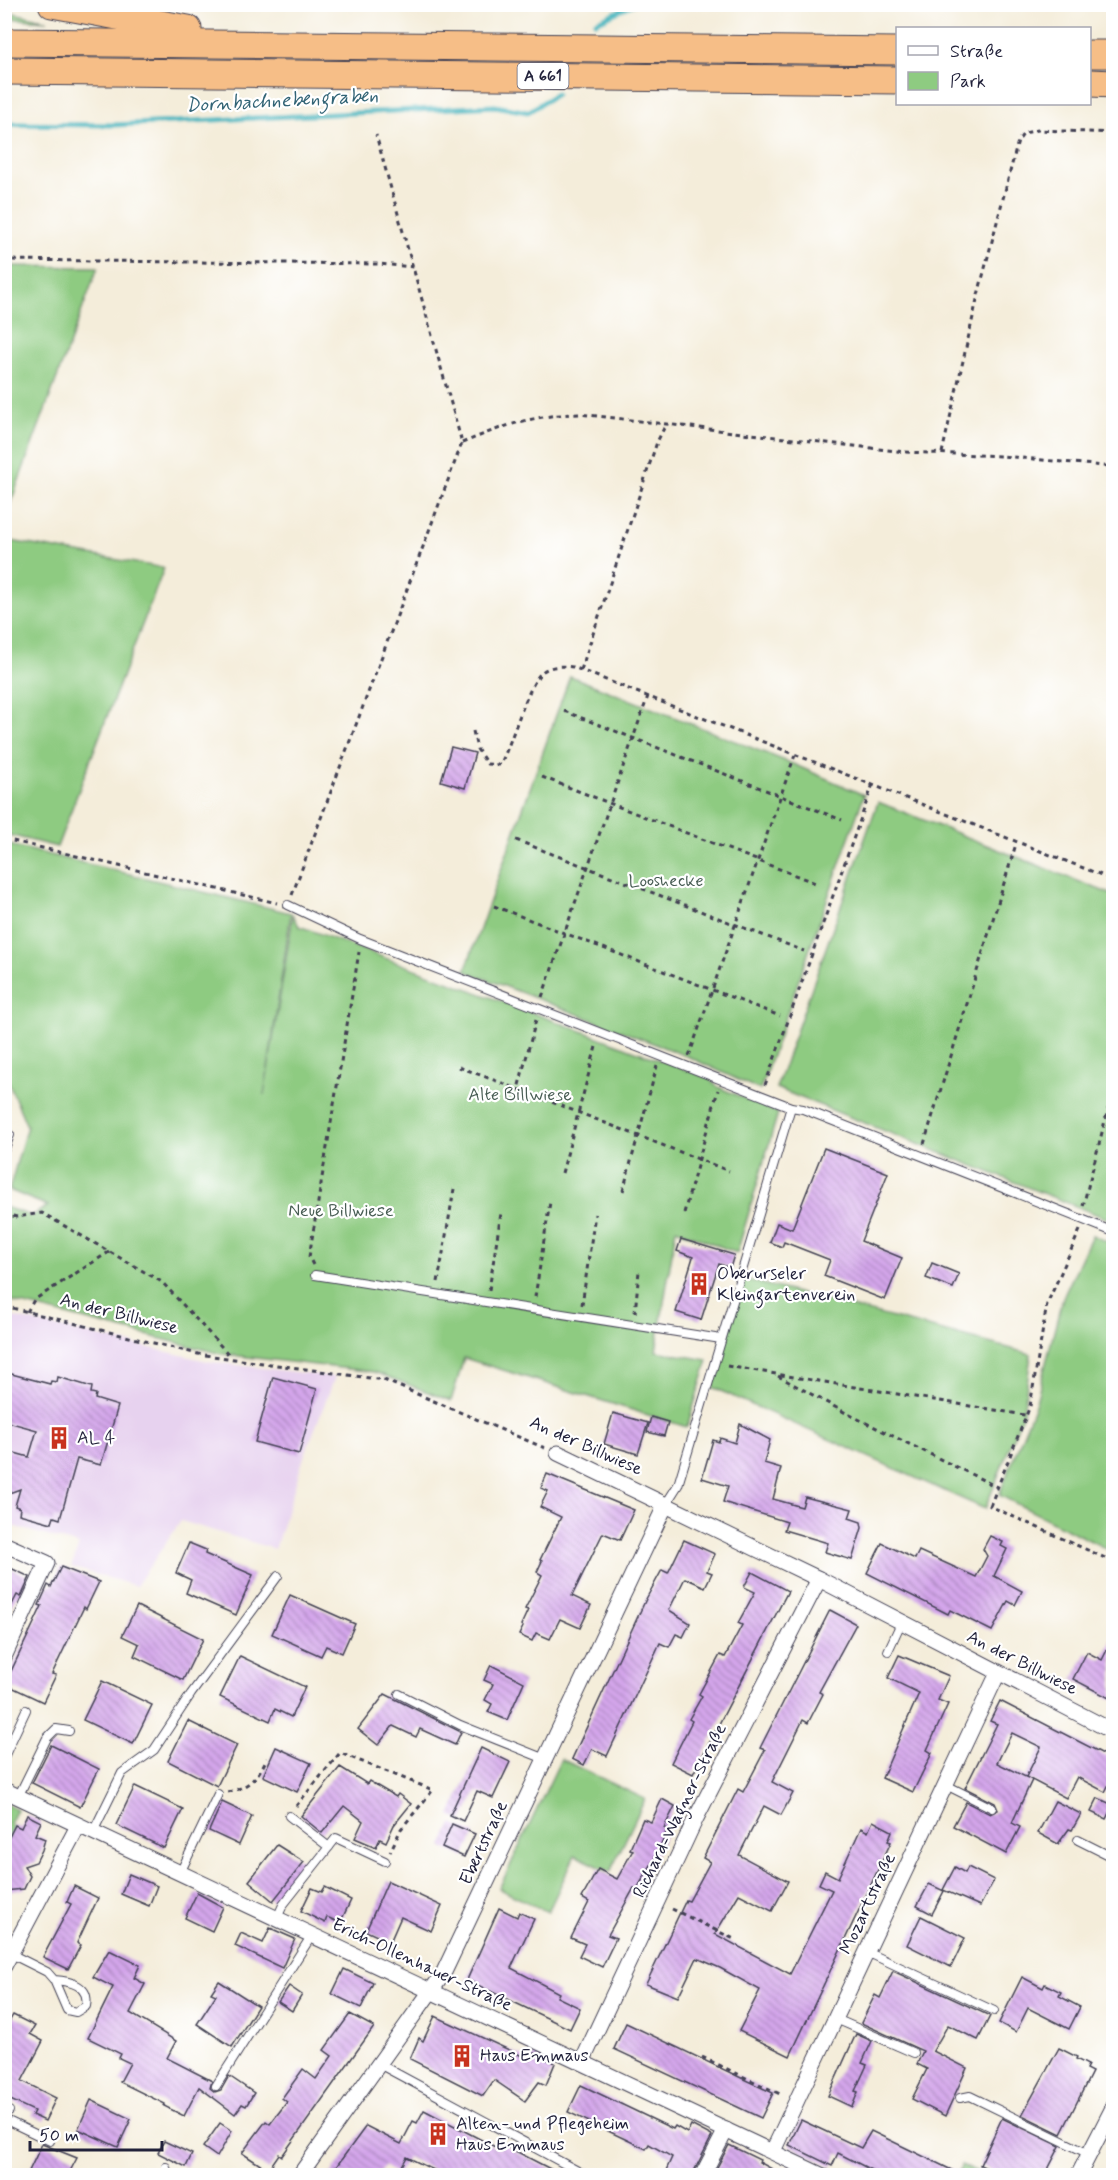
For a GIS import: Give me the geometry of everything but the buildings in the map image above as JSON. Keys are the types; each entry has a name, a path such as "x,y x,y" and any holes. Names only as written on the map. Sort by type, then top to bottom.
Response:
{"highway":[{"name":"A 661","path":"51,4 269,43"},
{"name":"A 661","path":"4,42 896,51"},
{"path":"1091,54 1113,54"},
{"name":"A 661","path":"4,71 896,80"},
{"path":"1091,84 1113,84"}],"street":[{"name":"An der Billwiese","path":"558,1453 819,1579 1113,1732"},
{"name":"Ebertstraße","path":"299,2175 443,1974 666,1504"},
{"path":"4,1544 48,1563 4,1657"},
{"name":"Richard-Wagner-Straße","path":"582,2062 696,1818 819,1579"},
{"name":"Mozartstraße","path":"773,2151 998,1673"},
{"name":"Erich-Ollenhauer-Straße","path":"11,1793 823,2175"},
{"path":"8,1960 78,1826"},
{"path":"4,1932 19,1939"},
{"path":"1078,2175 1113,2106"},
{"path":"702,2175 726,2130"}],"lane":[{"path":"288,905 360,939 791,1107 921,1155 1113,1232"},
{"path":"666,1504 678,1485 791,1107"},
{"path":"4,1151 10,1135"},
{"path":"315,1275 487,1304 721,1338"},
{"path":"93,1832 122,1773 154,1750 191,1694 278,1576"},
{"path":"888,1651 901,1623"},
{"path":"399,1694 460,1725 545,1759"},
{"path":"4,1757 26,1710"},
{"path":"11,1793 47,1738 56,1730 69,1731"},
{"path":"946,1785 992,1808"},
{"path":"180,1873 218,1794"},
{"path":"289,1816 329,1847"},
{"path":"277,1918 283,1905 336,1838 385,1861"},
{"path":"1078,1840 1113,1858"},
{"path":"216,2086 312,1935"},
{"path":"867,1952 994,2011"},
{"path":"8,1960 46,1972 54,1980 67,2010 76,2012 86,2006 85,1994 81,1987 74,1982 54,1980"},
{"path":"836,2019 914,2053"},
{"path":"379,2064 587,2175"},
{"path":"960,2098 970,2096 1089,2154"},
{"path":"4,2119 50,2141"},
{"path":"166,2167 168,2175"}],"path":[{"path":"942,453 978,295 1018,141 1024,133 1038,130 1113,133"},
{"path":"4,839 288,905 462,443 376,135"},
{"path":"4,260 378,264 414,267"},
{"path":"462,443 513,422 538,416 580,414 665,426 905,452 1113,467"},
{"path":"581,670 657,442 665,426"},
{"path":"473,731 477,749 487,764 500,765 511,746 530,689 542,672 560,665 581,670 648,696 1113,880"},
{"path":"518,1089 539,1008 564,932 648,696"},
{"path":"564,711 842,820"},
{"path":"686,1066 795,755"},
{"path":"542,777 818,884"},
{"path":"761,1095 873,784"},
{"path":"516,840 804,951"},
{"path":"921,1155 1017,843"},
{"path":"494,906 713,988 780,1016"},
{"path":"315,1275 309,1257 360,939"},
{"path":"562,1173 597,1041"},
{"path":"623,1191 658,1065"},
{"path":"459,1067 729,1171"},
{"path":"684,1213 721,1079"},
{"path":"1113,1086 1080,1218 1081,1228 1047,1304 1026,1415 990,1506 1113,1562"},
{"path":"436,1295 454,1188"},
{"path":"533,1311 550,1202"},
{"path":"4,1214 17,1217 42,1213 162,1282 233,1359"},
{"path":"487,1304 501,1214"},
{"path":"580,1318 595,1214"},
{"path":"27,1312 34,1300 109,1251"},
{"path":"633,1326 639,1271"},
{"name":"An der Billwiese","path":"4,1306 198,1354 384,1380 558,1453"},
{"path":"713,1364 1026,1415"},
{"path":"774,1374 846,1413 997,1487"},
{"path":"289,1816 340,1753 433,1790 401,1829 385,1861"},
{"path":"218,1794 252,1783 267,1758"},
{"path":"657,1901 736,1940"},
{"path":"702,2057 797,2102"}],"shaded area":[{"path":"4,1315 212,1362 335,1377 304,1457 275,1549 181,1521 136,1586 71,1567 79,1545 5,1524"}],"green space":[{"path":"5,11 48,21 5,18"},
{"path":"4,266 98,267 5,518"},
{"path":"5,540 164,568 57,847 5,834"},
{"name":"Looshecke","path":"570,676 793,764 864,795 760,1090 689,1057 465,971"},
{"path":"878,802 1113,895 1113,1221 776,1088"},
{"path":"5,844 291,913 264,1095 293,915 299,926 708,1078 718,1087 778,1113 737,1253 676,1229 656,1351 708,1360 687,1427 464,1358 451,1401 375,1372 222,1354 5,1300 5,1207 32,1216 48,1206 9,1190 27,1126 5,1075"},
{"path":"1092,1235 1113,1244 1113,1552 999,1495 1036,1402 1062,1300"},
{"path":"744,1279 1031,1354 1023,1413 985,1509 712,1387"},
{"path":"561,1759 645,1799 610,1872 575,1855 548,1912 499,1889"},
{"path":"5,1803 17,1809 10,1824 14,1827 5,1848"},
{"path":"961,2165 985,2175 958,2175"}],"waterway":[{"name":"Dornbachnebengraben","path":"596,22 633,4"},
{"name":"Dornbachnebengraben","path":"4,124 114,125 495,106 528,112 556,94"}],"place":[{"name":"Oberurseler Kleingartenverein","path":"699,1284"},
{"name":"AL 4","path":"59,1438"},
{"name":"Haus Emmaus","path":"462,2056"},
{"name":"Alten- und Pflegeheim Haus Emmaus","path":"438,2134"}],"park label":[{"name":"Alte Billwiese","path":"520,1095"},
{"name":"Neue Billwiese","path":"341,1211"}]}
